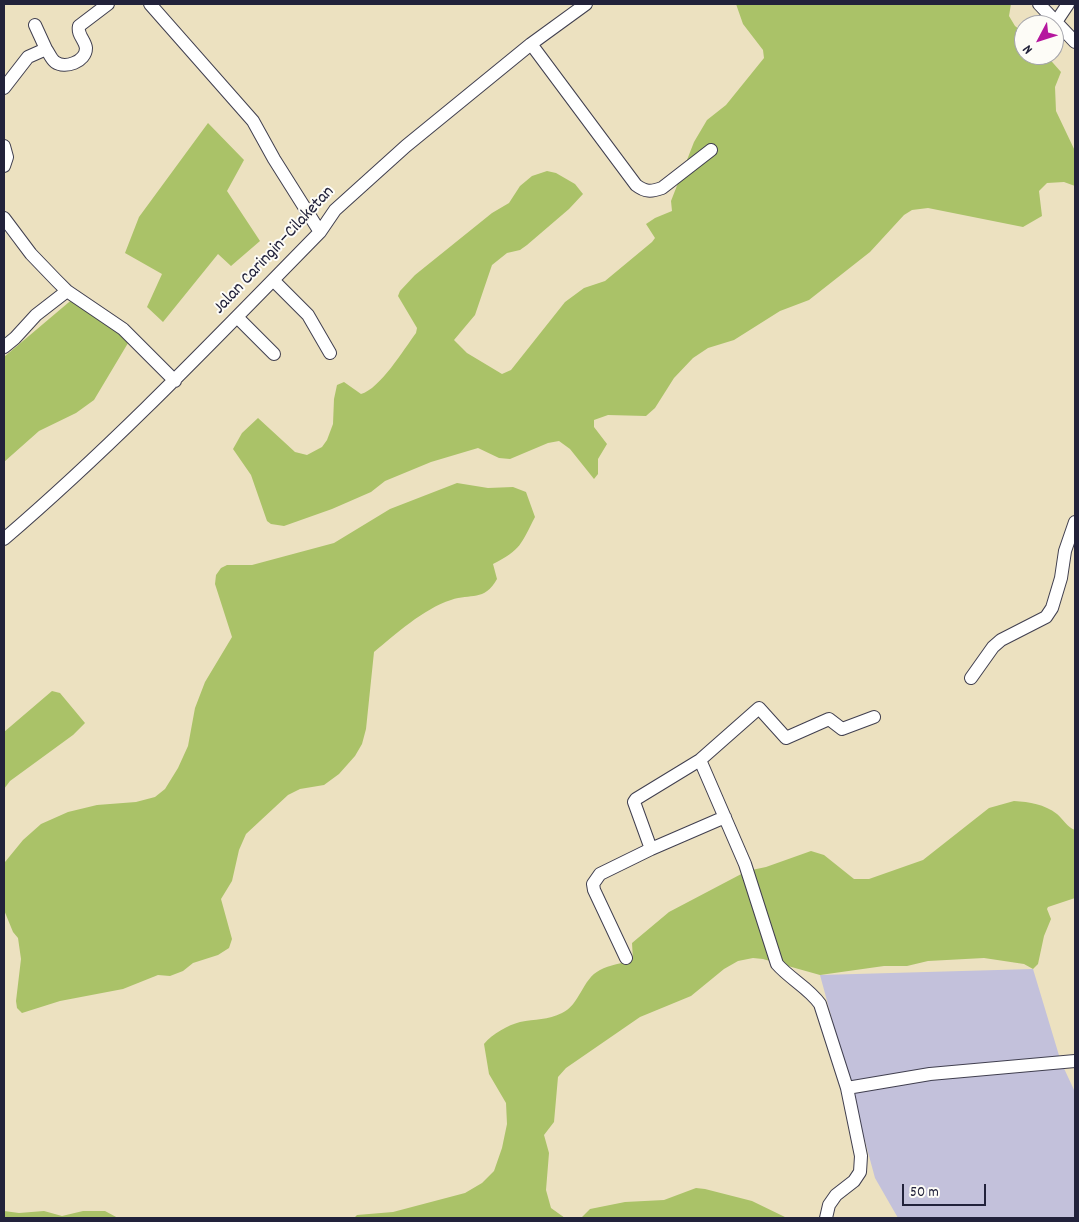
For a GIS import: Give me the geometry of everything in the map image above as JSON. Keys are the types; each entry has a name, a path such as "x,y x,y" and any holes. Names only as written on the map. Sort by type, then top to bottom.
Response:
{"street":[{"path":"35,24 46,49 54,61 62,65 71,64 81,58 86,47 78,32 79,26 108,4"},
{"path":"150,4 253,121 274,159 320,232"},
{"name":"Jalan Caringin–Cilaketan","path":"4,539 175,381 320,232 335,210 406,146 531,44 585,4"},
{"path":"1039,4 1049,15"},
{"path":"1061,15 1068,4"},
{"path":"1064,30 1075,42"},
{"path":"531,44 636,185 644,191 662,188 710,150"},
{"path":"4,88 28,57 46,49"},
{"path":"4,146 7,157 4,166"},
{"path":"4,218 31,254 68,291 123,329 175,381"},
{"path":"273,280 308,315 330,353"},
{"path":"4,347 36,315 68,291"},
{"path":"237,317 274,354"},
{"path":"971,678 992,647 1001,640 1046,617 1054,601 1061,578 1065,552 1075,522"},
{"path":"651,849 634,802 636,799 700,760 759,708 786,738 829,719 842,729 874,717"},
{"path":"700,760 746,864 778,964 786,975 816,998 820,1004 847,1088 861,1156 860,1172 854,1181 836,1195 829,1205 826,1218"},
{"path":"626,958 594,890 593,884 600,874 651,849 725,817"},
{"path":"847,1088 930,1074 1075,1061"}],"shaded area":[{"path":"1033,969 1061,1062 1075,1092 1075,1218 898,1218 875,1178 820,975"}],"green space":[{"path":"736,4 1011,4 1009,16 1014,24 1014,65 1055,65 1061,72 1055,87 1056,111 1075,151 1075,186 1064,182 1047,183 1039,191 1042,216 1023,227 928,208 912,210 904,215 870,252 809,300 780,311 734,340 708,348 693,358 674,378 655,408 646,416 608,415 594,420 594,427 607,444 598,459 598,474 594,479 570,449 559,441 548,443 510,459 499,458 478,448 431,462 385,481 371,492 332,509 284,526 271,524 267,521 251,475 233,449 242,433 258,418 295,452 307,455 322,447 333,424 334,399 337,385 344,382 361,394 368,391 384,377 416,333 417,328 398,296 400,291 415,275 492,213 509,203 520,186 532,176 547,171 556,173 575,184 583,194 569,209 527,245 520,250 507,253 492,265 475,315 454,340 467,353 502,374 511,370 565,302 584,288 605,281 652,242 655,238 646,224 672,211 671,201 694,142 707,120 726,105 764,58 763,50 743,24"},
{"path":"208,123 244,160 227,191 260,241 231,266 218,254 163,322 147,307 162,274 125,253 139,217"},
{"path":"75,297 134,333 94,400 76,413 39,431 4,462 4,357"},
{"path":"457,483 488,488 513,487 526,492 535,517 515,550 493,564 497,579 487,591 477,596 451,600 430,609 374,652 366,729 362,744 355,756 339,774 324,785 300,789 288,795 246,834 239,850 232,881 221,899 232,939 229,948 218,955 193,963 183,971 170,976 158,975 123,989 60,1001 22,1013 17,1008 16,1001 21,959 18,938 13,932 4,910 5,862 23,840 41,824 68,812 97,805 136,802 155,797 165,789 178,768 188,746 195,708 205,682 232,637 215,584 216,575 221,568 227,565 252,565 334,543 390,509"},
{"path":"52,691 60,693 85,723 73,735 10,781 4,789 4,732"},
{"path":"1014,801 1031,803 1047,808 1075,830 1075,898 1048,907 1051,919 1044,936 1038,964 1033,969 1024,964 984,958 928,961 907,966 884,966 820,975 763,959 753,958 738,961 724,969 691,996 640,1017 566,1068 558,1077 554,1122 544,1135 549,1153 546,1190 551,1208 565,1218 354,1218 357,1215 393,1212 465,1193 482,1183 494,1171 502,1148 507,1124 506,1103 489,1074 484,1044 496,1033 510,1025 552,1017 568,1009 594,974 608,967 633,960 632,943 669,912 747,871 766,867 811,851 824,855 854,879 869,879 923,860 989,808"},
{"path":"696,1188 752,1201 787,1218 581,1218 590,1209 625,1202 664,1200"},
{"path":"4,1211 19,1213 44,1211 62,1216 83,1211 105,1211 118,1218 4,1218"}]}
